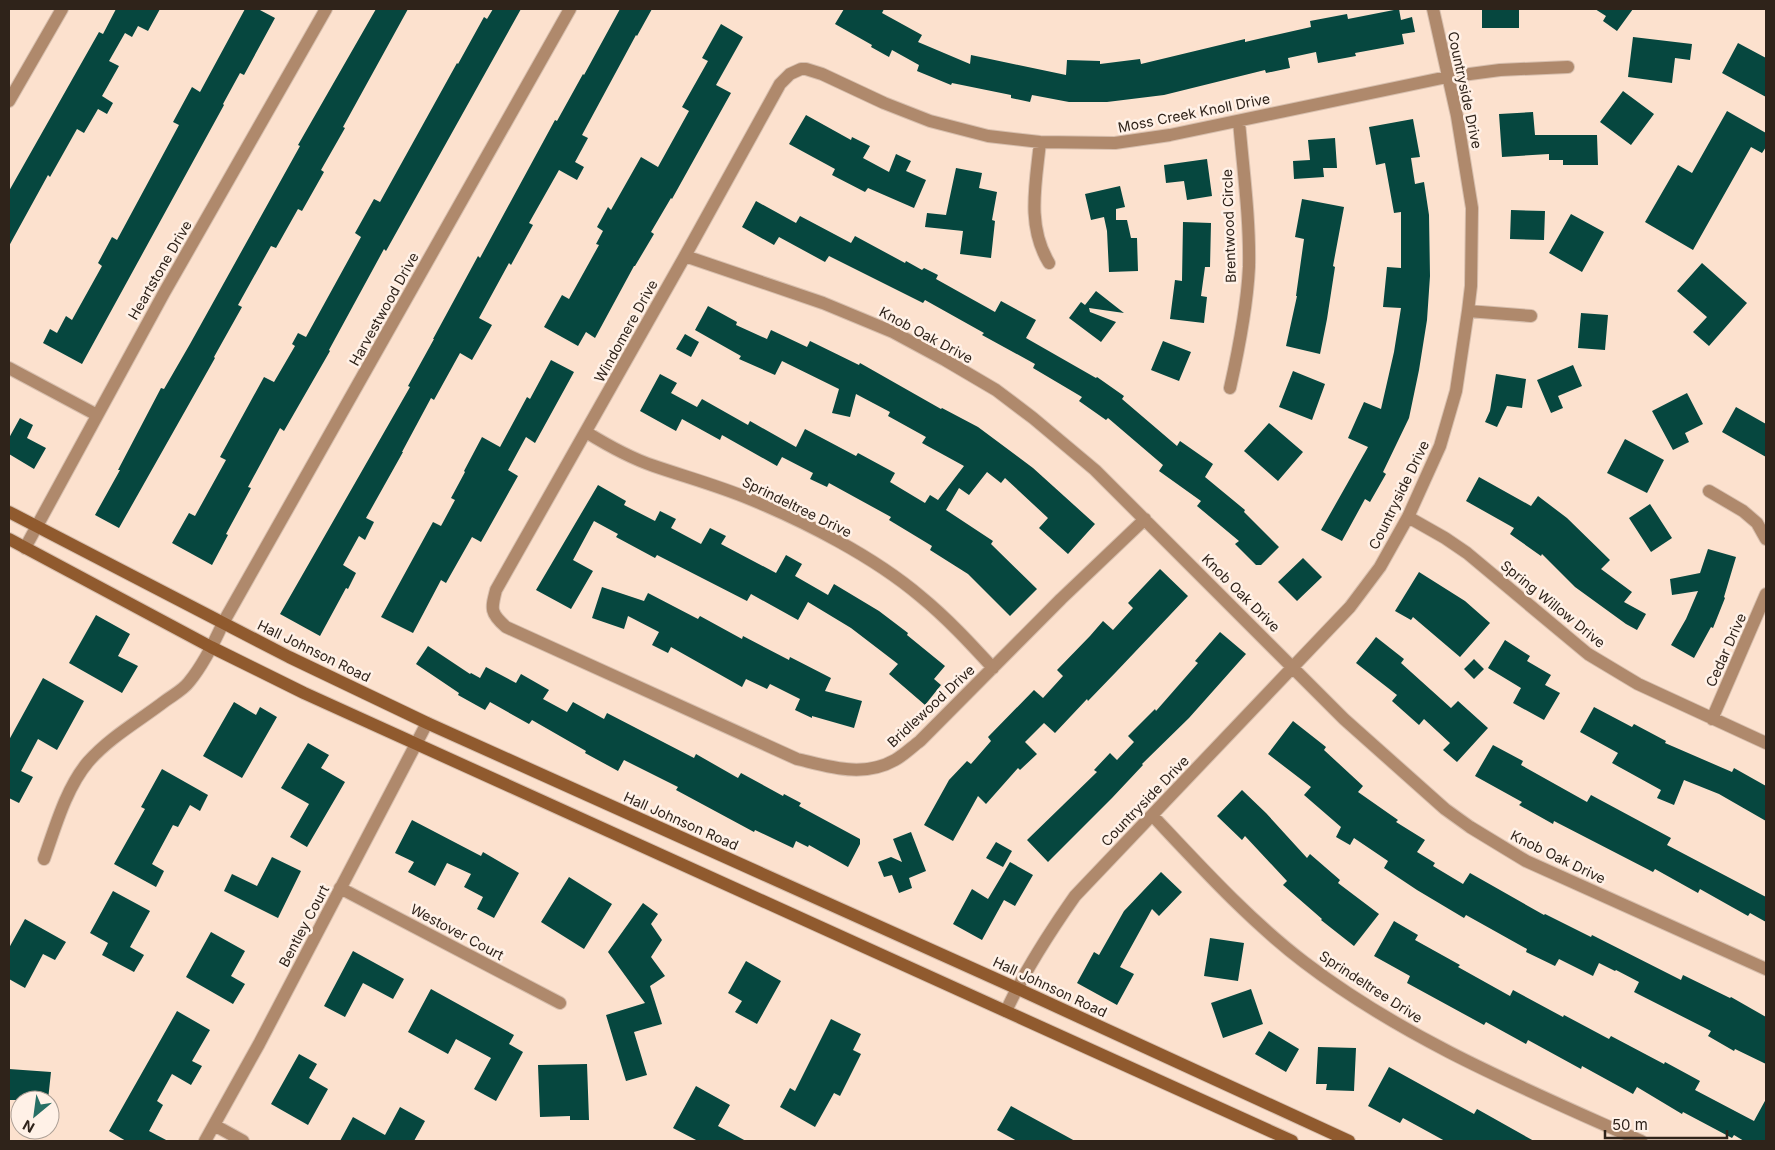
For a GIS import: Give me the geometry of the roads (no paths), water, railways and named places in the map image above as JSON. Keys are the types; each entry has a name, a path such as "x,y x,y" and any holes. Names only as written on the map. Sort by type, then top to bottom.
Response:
{"main road":[{"name":"Hall Johnson Road","path":"9,512 290,657 428,723 1016,988 1349,1141"},
{"path":"9,539 211,648 304,693 1292,1141"}],"street":[{"path":"9,101 62,9"},
{"name":"Heartstone Drive","path":"25,548 159,302 326,9"},
{"name":"Harvestwood Drive","path":"44,859 60,815 75,782 87,764 122,730 143,719 189,683 211,648 223,623 570,9"},
{"name":"Countryside Drive","path":"1006,1011 1016,988 1043,943 1075,896 1350,607 1380,567 1408,517 1440,446 1456,391 1468,311 1471,286 1472,208 1457,116 1433,9"},
{"name":"Moss Creek Knoll Drive","path":"806,70 822,74 884,103 930,121 988,136 1040,142 1115,143 1170,135 1447,77 1500,70 1568,67"},
{"name":"Windomere Drive","path":"499,621 492,608 496,590 780,84 790,74 801,69 806,70"},
{"name":"Brentwood Circle","path":"1230,388 1241,339 1249,267 1247,204 1239,121"},
{"path":"1040,142 1034,221 1041,251 1048,263"},
{"name":"Knob Oak Drive","path":"685,256 831,307 893,332 996,390 1034,418 1095,470 1344,719 1445,809 1470,827 1526,861 1766,969"},
{"path":"1468,311 1531,316"},
{"path":"9,368 97,415"},
{"name":"Sprindeltree Drive","path":"586,432 605,444 652,465 751,499 820,531 889,572 920,596 958,630 993,668"},
{"path":"1708,491 1743,511 1757,523 1766,540"},
{"name":"Spring Willow Drive","path":"1408,517 1467,553 1588,654 1638,684 1766,743"},
{"name":"Bridlewood Drive","path":"499,621 506,627 797,759 843,770 857,771 881,766 897,759 920,741 1061,599 1145,519"},
{"name":"Cedar Drive","path":"1712,718 1766,594"},
{"name":"Bentley Court","path":"205,1141 259,1044 428,723"},
{"name":"Sprindeltree Drive","path":"1152,815 1231,899 1303,961 1385,1018 1487,1072 1641,1141"},
{"name":"Westover Court","path":"340,888 560,1003"},
{"path":"214,1125 244,1141"}]}
